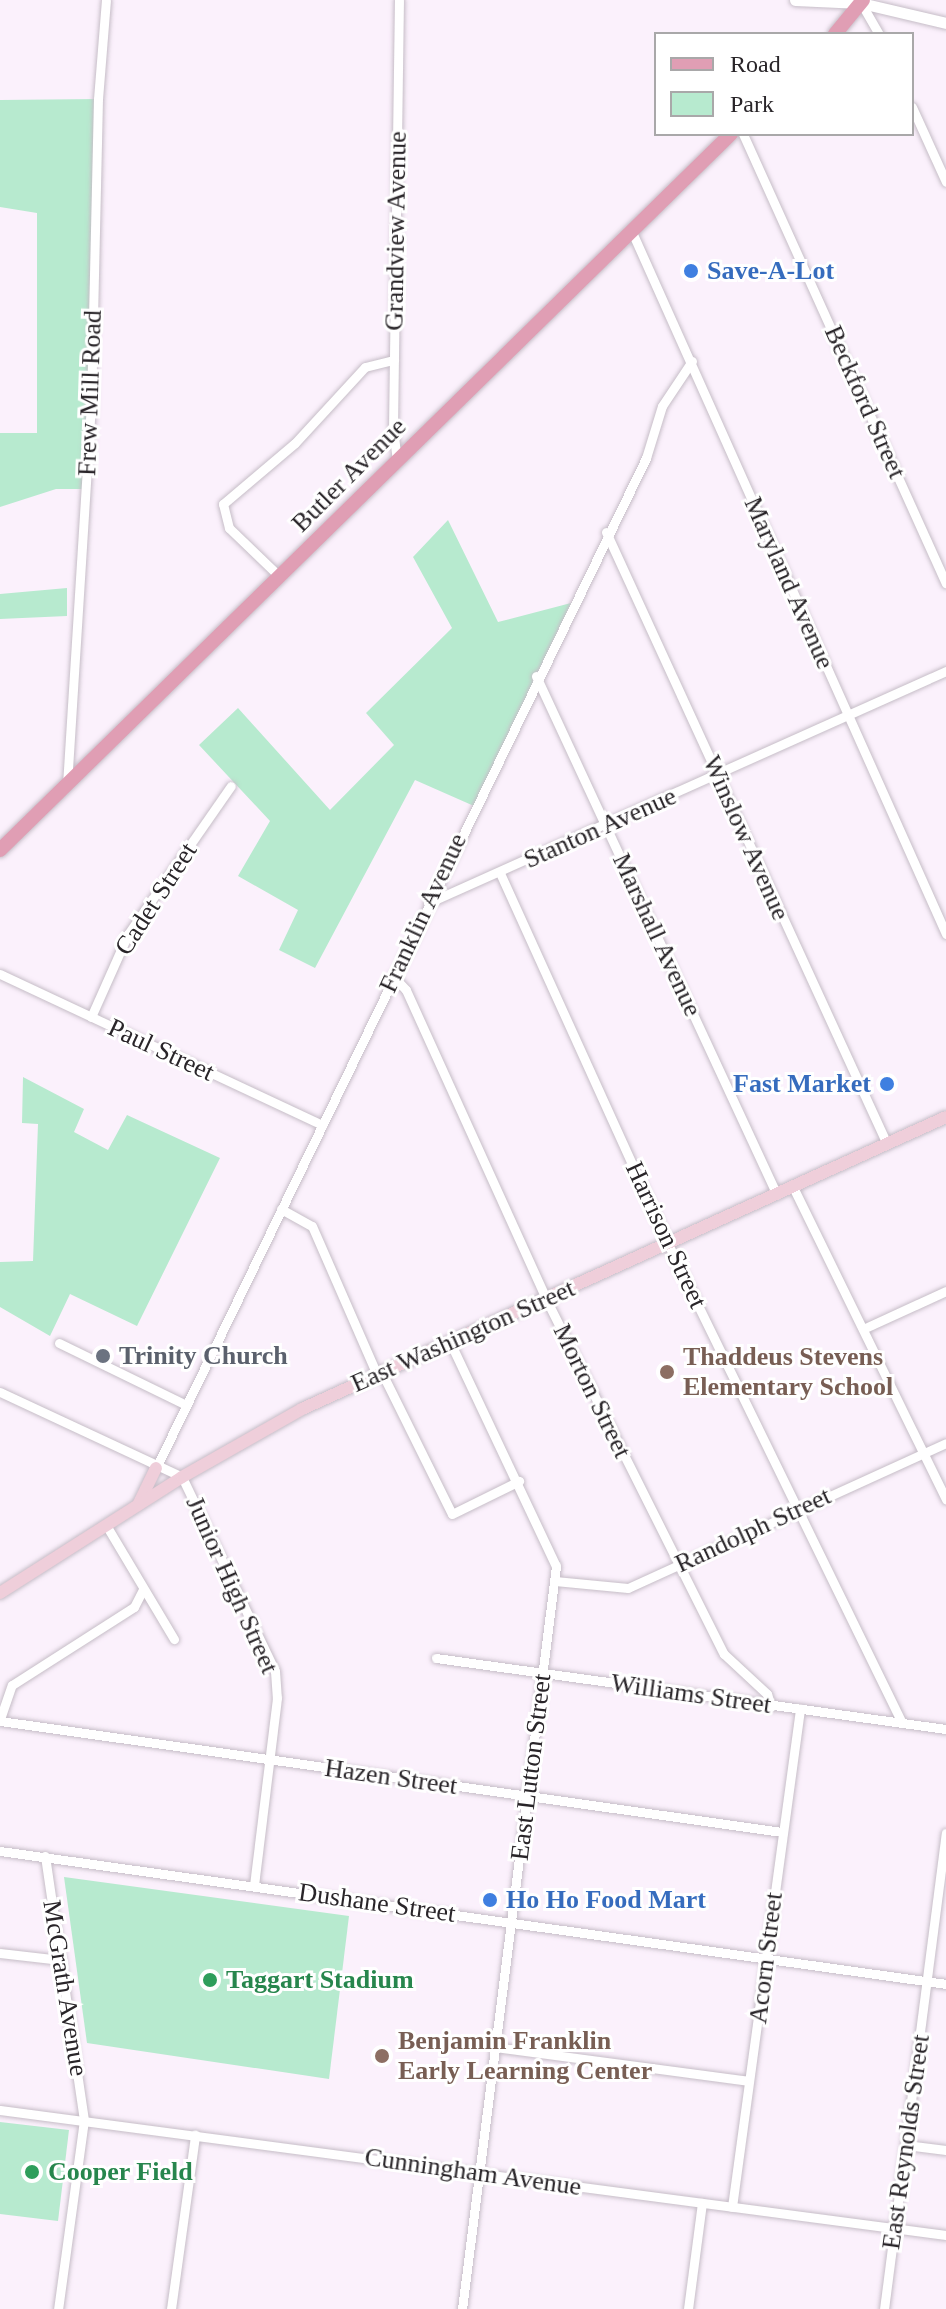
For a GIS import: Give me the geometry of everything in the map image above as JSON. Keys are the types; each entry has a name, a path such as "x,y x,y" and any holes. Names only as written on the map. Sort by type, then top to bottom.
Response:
{"main road":[{"path":"837,32 862,2"},
{"name":"Butler Avenue","path":"0,850 729,136"},
{"name":"East Washington Street","path":"0,1593 182,1477 272,1424 946,1117"},
{"path":"138,1505 156,1468"}],"street":[{"name":"Frew Mill Road","path":"67,785 91,407 98,110 106,0"},
{"name":"Grandview Avenue","path":"397,461 394,360 399,0"},
{"path":"795,0 862,2 946,23"},
{"path":"862,2 878,32"},
{"path":"914,111 946,182"},
{"name":"Beckford Street","path":"744,136 946,583"},
{"name":"Maryland Avenue","path":"632,232 946,934"},
{"path":"280,577 229,528 223,504 295,443 365,367 394,360"},
{"name":"Franklin Avenue","path":"156,1468 536,676 646,458 662,406 692,361"},
{"name":"Winslow Avenue","path":"606,532 887,1144"},
{"name":"Stanton Avenue","path":"428,903 946,671"},
{"name":"Marshall Avenue","path":"536,676 777,1195"},
{"name":"Cadet Street","path":"91,1017 128,934 231,786"},
{"name":"Harrison Street","path":"500,873 668,1244 902,1723"},
{"name":"Paul Street","path":"0,974 322,1125"},
{"name":"Morton Street","path":"393,976 406,990 546,1299 724,1654 767,1694 771,1706"},
{"path":"793,1187 946,1500"},
{"path":"281,1209 312,1226 380,1374 452,1514 519,1481"},
{"path":"863,1329 946,1291"},
{"name":"East Lutton Street","path":"450,1342 554,1554 555,1581 462,2309"},
{"path":"59,1343 186,1405"},
{"path":"0,1392 156,1468 182,1477"},
{"name":"Randolph Street","path":"555,1581 628,1588 946,1443"},
{"name":"Junior High Street","path":"182,1477 273,1663 277,1698 254,1886"},
{"path":"106,1525 142,1591 174,1639"},
{"path":"0,1720 12,1685 138,1605 142,1591"},
{"name":"Williams Street","path":"436,1658 946,1729"},
{"name":"Acorn Street","path":"732,2207 800,1709"},
{"name":"Hazen Street","path":"0,1720 782,1832"},
{"name":"East Reynolds Street","path":"884,2309 946,1833"},
{"name":"Dushane Street","path":"0,1851 946,1984"},
{"name":"McGrath Avenue","path":"45,1856 84,2120 58,2309"},
{"path":"0,1953 61,1960"},
{"path":"494,2047 749,2081"},
{"name":"Cunningham Avenue","path":"0,2110 946,2235"},
{"path":"171,2309 195,2135"},
{"path":"906,2145 946,2150"},
{"path":"688,2309 702,2203"}],"green space":[{"path":"98,99 86,489 56,489 0,507 0,433 37,433 37,213 0,207 0,100"},
{"path":"448,520 498,622 571,603 474,806 415,780 315,968 279,950 298,910 238,876 270,821 199,745 238,708 330,810 394,745 366,713 452,628 413,557"},
{"path":"67,588 67,616 0,619 0,594"},
{"path":"23,1077 84,1109 74,1132 108,1150 127,1115 220,1158 137,1326 70,1294 50,1336 0,1307 0,1262 33,1261 38,1124 22,1123"},
{"name":"Taggart Stadium","path":"64,1877 349,1916 329,2079 87,2043"},
{"name":"Cooper Field","path":"0,2122 69,2130 58,2221 0,2214"}],"place":[{"name":"Save-A-Lot","path":"691,271"},
{"name":"Fast Market","path":"887,1084"},
{"name":"Trinity Church","path":"103,1356"},
{"name":"Thaddeus Stevens Elementary School","path":"667,1372"},
{"name":"Ho Ho Food Mart","path":"490,1900"},
{"name":"Taggart Stadium","path":"210,1980"},
{"name":"Benjamin Franklin Early Learning Center","path":"382,2056"},
{"name":"Cooper Field","path":"32,2172"}]}
